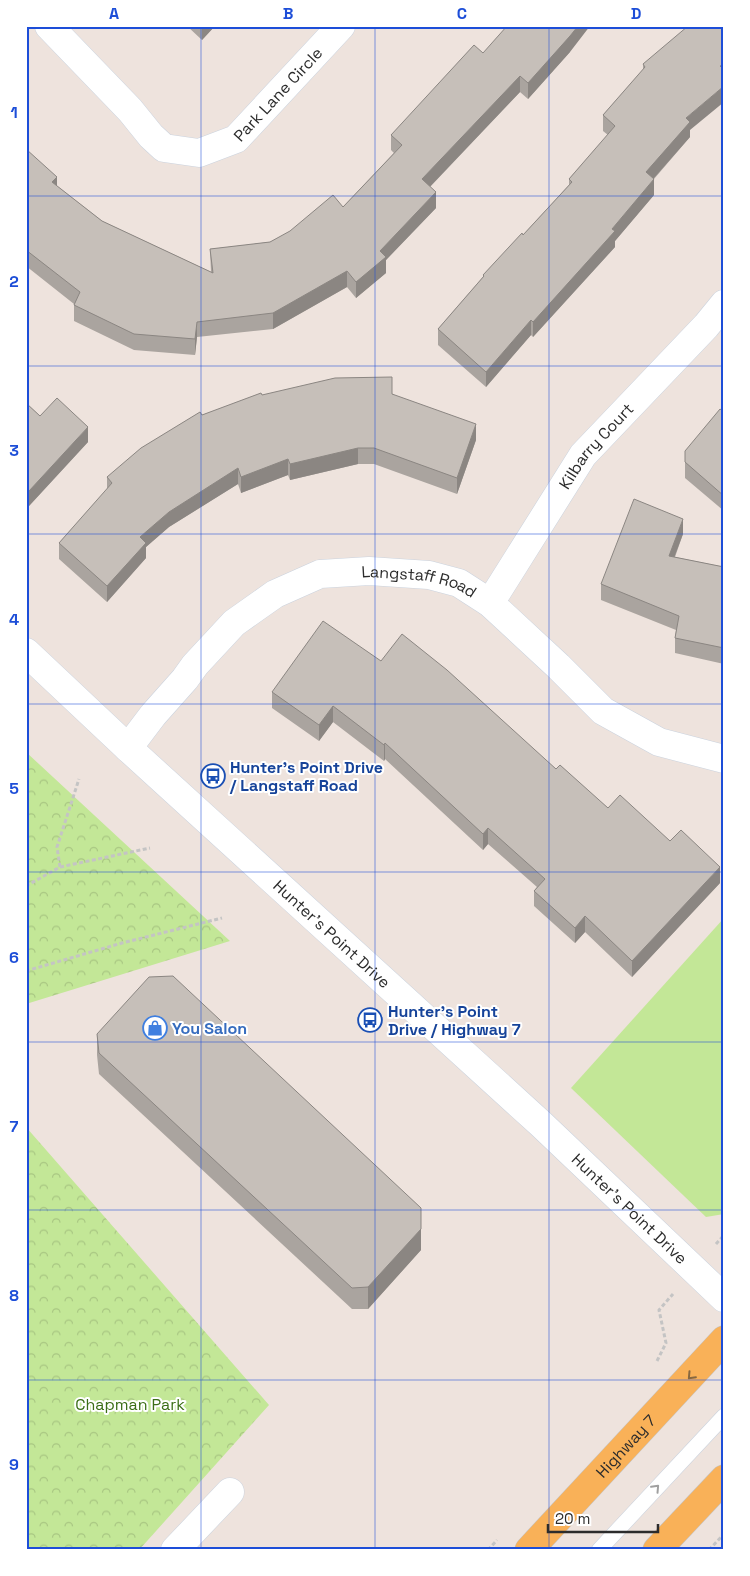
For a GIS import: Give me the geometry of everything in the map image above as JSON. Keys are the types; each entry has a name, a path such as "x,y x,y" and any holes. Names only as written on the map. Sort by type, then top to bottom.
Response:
{"main road":[{"name":"Highway 7","path":"529,1550 724,1340"},
{"path":"656,1550 724,1479"}],"street":[{"name":"Park Lane Circle","path":"49,26 164,148 199,153 236,139 341,26"},
{"name":"Kilbarry Court","path":"490,603 583,455 706,326 724,304"},
{"name":"Langstaff Road","path":"128,748 195,665 234,623 275,594 320,574 370,571 429,575 459,583 490,603 603,711 659,742 724,759"},
{"name":"Hunter's Point Drive","path":"26,652 128,748 541,1124 724,1298"},
{"path":"175,1550 230,1492"}],"lane":[{"path":"599,1550 724,1416"}],"path":[{"path":"60,867 57,847 79,779"},
{"path":"26,886 60,867 150,848"},
{"path":"26,971 122,943 222,918"},
{"path":"709,1550 724,1534"}],"green space":[{"path":"26,752 230,941 26,1004"},
{"path":"724,918 724,1214 706,1217 571,1088"},
{"name":"Chapman Park","path":"26,1127 269,1405 139,1550 26,1550"}],"building":[{"path":"507,26 578,26 528,83 520,76 422,179 436,192 380,251 386,257 356,282 347,271 273,313 197,322 195,339 134,334 74,305 80,292 26,250 26,149 57,177 52,182 102,221 213,273 210,249 270,242 290,231 333,195 343,207 402,145 391,135 474,45 483,53"},
{"path":"688,26 724,26 724,64 720,66 724,70 724,86 686,118 690,122 646,172 654,179 612,229 615,231 533,322 531,320 486,372 438,329 483,275 572,182 569,179 615,126 603,115 645,67 643,64"},
{"path":"392,377 392,394 476,424 457,478 374,448 358,448 290,464 288,459 241,477 238,468 169,512 140,537 146,543 107,586 59,543 112,483 107,477 141,448 200,412 202,415 261,393 262,395 335,378"},
{"path":"57,398 88,427 29,491 26,488 26,403 40,416"},
{"path":"720,409 724,412 724,496 685,462 685,451"},
{"path":"634,499 683,519 669,556 724,567 724,648 675,638 679,616 601,584"},
{"path":"323,621 381,661 402,634 447,670 556,769 560,765 608,808 620,795 670,841 681,830 720,867 632,961 585,916 575,928 534,891 545,879 488,828 483,834 385,743 384,745 333,706 319,725 272,692"},
{"path":"173,976 421,1208 421,1229 368,1287 352,1288 99,1053 97,1034 149,977"}],"place":[{"name":"Hunter's Point Drive / Langstaff Road","path":"213,776"},
{"name":"Hunter's Point Drive / Highway 7","path":"370,1020"},
{"name":"You Salon","path":"155,1028"}]}
